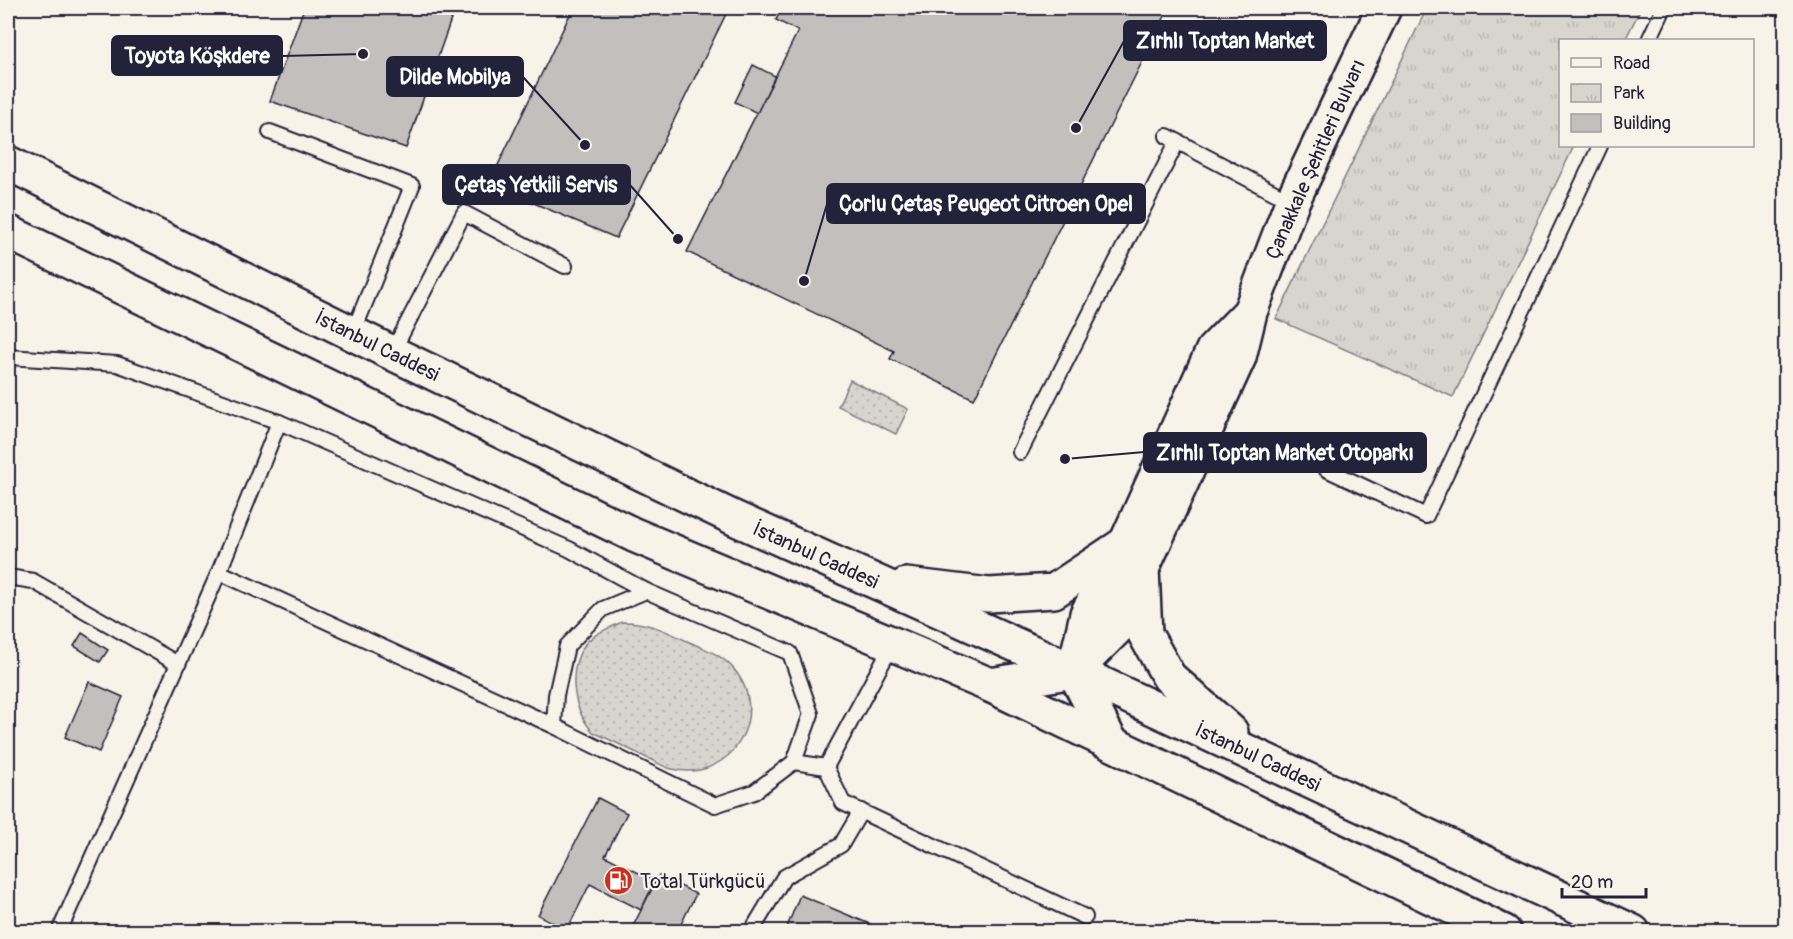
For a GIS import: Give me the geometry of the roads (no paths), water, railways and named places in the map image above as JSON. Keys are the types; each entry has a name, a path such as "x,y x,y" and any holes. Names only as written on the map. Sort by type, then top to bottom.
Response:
{"main road":[{"name":"Çanakkale Şehitleri Bulvarı","path":"1074,671 1087,614 1134,556 1213,350 1250,312 1292,202 1384,8"},
{"name":"İstanbul Caddesi","path":"8,163 392,353 723,513 1257,755 1633,932"},
{"path":"8,232 634,535 990,685 1504,932"},
{"path":"873,582 989,595 1054,591 1134,556 1144,634 1169,677 1257,755"},
{"path":"990,685 1074,671 1111,743"}],"lane":[{"path":"1649,39 1664,8"},
{"path":"270,132 412,186 353,333"},
{"path":"1020,452 1172,139 1292,202"},
{"path":"1326,469 1426,516 1600,147"},
{"path":"392,353 464,213 565,266"},
{"path":"8,357 117,364 279,422 568,549 646,591 790,653 810,714 794,762 754,792 715,805 554,726 219,572"},
{"path":"59,932 219,572 279,422"},
{"path":"8,577 33,581 178,664"},
{"path":"554,726 556,694 567,646 603,609 646,591"},
{"path":"826,767 892,645"},
{"path":"794,762 826,767"},
{"path":"826,767 843,803 1085,917"},
{"path":"751,932 784,878 841,845 861,811"}],"place":[{"name":"Toyota Köşkdere","path":"363,54"},
{"name":"Zırhlı Toptan Market","path":"1076,128"},
{"name":"Dilde Mobilya","path":"585,145"},
{"name":"Çetaş Yetkili Servis","path":"678,239"},
{"name":"Çorlu Çetaş Peugeot Citroen Opel","path":"804,281"},
{"name":"Zırhlı Toptan Market Otoparkı","path":"1065,459"},
{"name":"Total Türkgücü","path":"619,881"}]}
